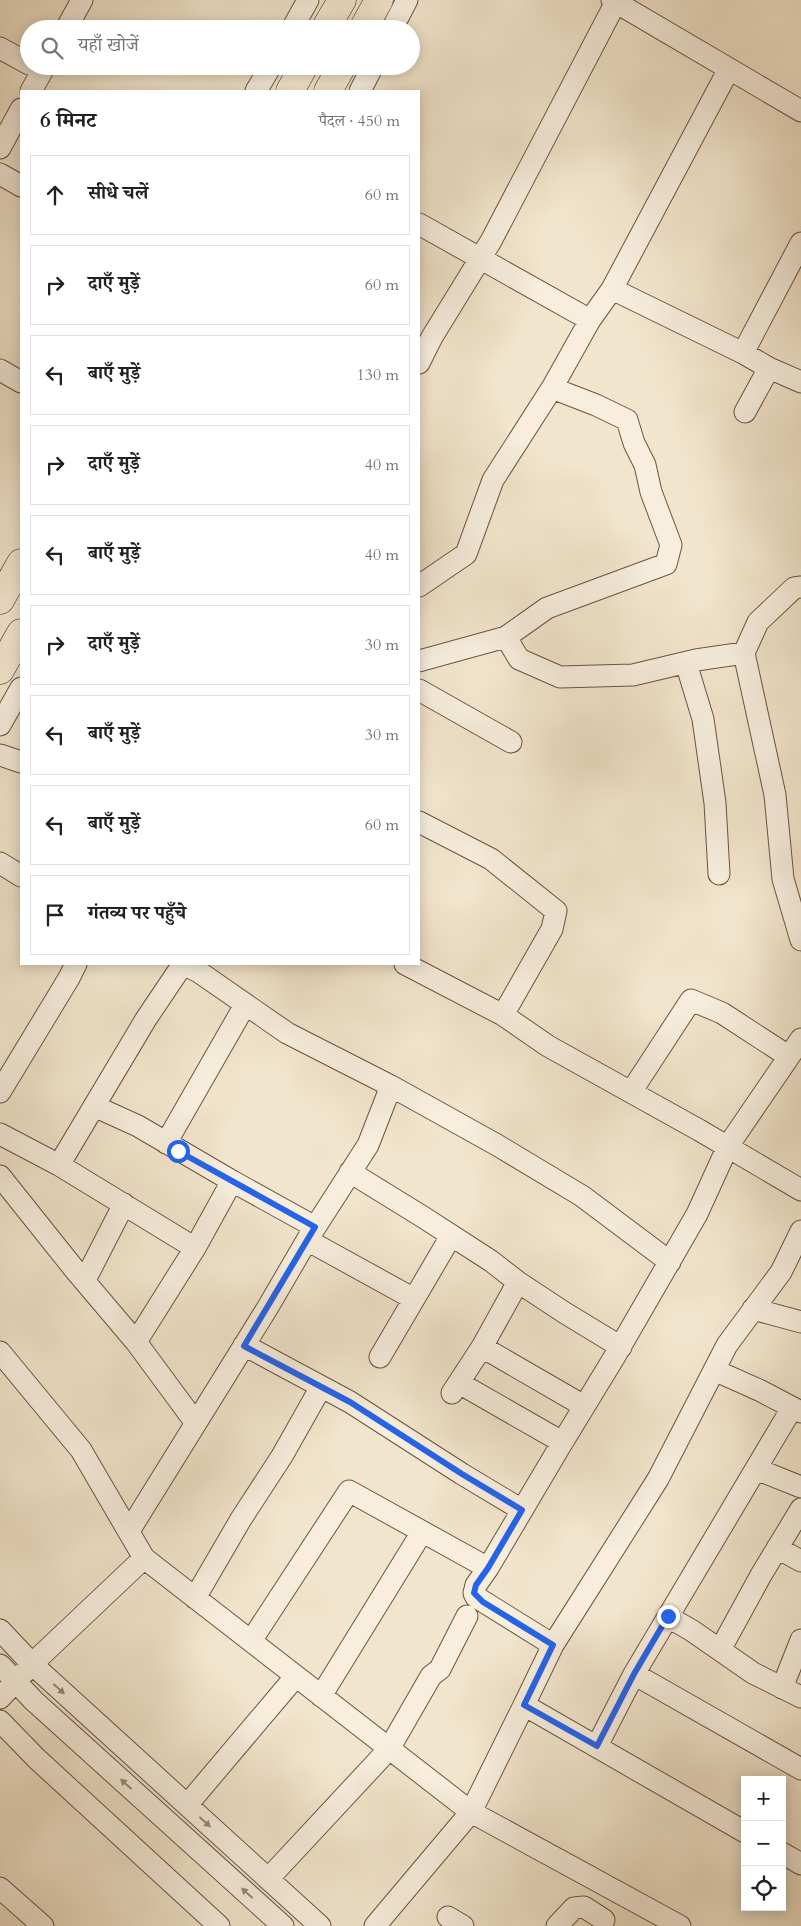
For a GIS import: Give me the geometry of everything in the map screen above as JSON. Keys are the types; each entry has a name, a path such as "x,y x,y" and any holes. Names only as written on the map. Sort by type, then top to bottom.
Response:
{"highway":[{"path":"331,20 342,0"},
{"path":"368,20 379,0"},
{"path":"291,90 299,75"},
{"path":"329,90 337,75"},
{"path":"0,600 20,565"},
{"path":"0,670 20,635"}],"street":[{"path":"71,20 82,0"},
{"path":"297,20 308,0"},
{"path":"397,20 407,0"},
{"path":"420,361 432,336 480,259 615,1 801,111"},
{"path":"0,48 20,58"},
{"path":"420,585 466,554 493,480 552,388 590,320 612,289 729,69"},
{"path":"31,90 35,75"},
{"path":"257,90 265,75"},
{"path":"361,90 368,75"},
{"path":"0,148 20,111"},
{"path":"0,174 20,185"},
{"path":"420,225 590,320"},
{"path":"743,354 801,243"},
{"path":"612,289 769,368 801,382"},
{"path":"745,412 769,368"},
{"path":"0,370 20,381"},
{"path":"420,661 506,637 547,608 666,564 671,545 651,492 645,465 634,443 627,420 596,404 552,388"},
{"path":"801,587 794,588 758,622 744,653 775,795 783,879 801,940"},
{"path":"506,637 519,659 560,677 633,675 744,653"},
{"path":"686,663 703,719 715,803 719,874"},
{"path":"0,725 20,690"},
{"path":"420,691 511,742"},
{"path":"0,756 20,762"},
{"path":"420,823 491,859 556,911 552,929 503,1015"},
{"path":"0,863 20,875"},
{"path":"0,1092 76,965"},
{"path":"59,1165 182,965"},
{"path":"185,965 199,972 288,1033 391,1086 497,1145 582,1196 670,1262"},
{"path":"408,965 503,1015 548,1046 728,1146 801,1190"},
{"path":"631,1092 691,1000 722,1014 788,1056"},
{"path":"166,1143 245,1005"},
{"path":"553,1645 476,1597 474,1593 476,1585 621,1347 698,1214 728,1146 801,1036"},
{"path":"129,1531 244,1346 311,1233 368,1145 391,1086"},
{"path":"94,1106 138,1126 232,1181 414,1299"},
{"path":"0,1134 59,1165 195,1248"},
{"path":"350,1172 491,1261 518,1282 621,1347"},
{"path":"0,1176 136,1342 195,1422"},
{"path":"136,1342 195,1248 232,1181"},
{"path":"85,1280 124,1204"},
{"path":"375,1926 471,1812 553,1645 658,1479 727,1345 781,1272 801,1231"},
{"path":"380,1357 451,1236"},
{"path":"518,1282 482,1347 455,1388 562,1442"},
{"path":"753,1309 801,1322"},
{"path":"244,1346 350,1402 522,1510"},
{"path":"482,1347 584,1406"},
{"path":"0,1352 81,1450 144,1558 471,1812 680,1926"},
{"path":"597,1746 634,1674 668,1616 756,1469 796,1410 761,1391 714,1370"},
{"path":"195,1598 241,1519 282,1456 321,1388"},
{"path":"756,1469 801,1487"},
{"path":"251,1641 349,1492 488,1568"},
{"path":"720,1650 801,1509"},
{"path":"321,1696 422,1532"},
{"path":"777,1548 801,1561"},
{"path":"0,1698 32,1664 144,1558"},
{"path":"268,1878 389,1749 431,1676 440,1668 466,1616"},
{"path":"668,1616 753,1673 801,1697"},
{"path":"0,1630 32,1664 320,1926"},
{"path":"782,1688 801,1640"},
{"path":"0,1665 16,1682 283,1926"},
{"path":"634,1674 801,1769"},
{"path":"187,1805 296,1676"},
{"path":"524,1705 741,1830"},
{"path":"0,1721 37,1759 219,1926"},
{"path":"786,1855 801,1864"},
{"path":"0,1888 43,1926"},
{"path":"557,1926 574,1908 579,1907 584,1907 601,1923 624,1896"}],"route":[{"path":"178,1151 315,1227 244,1346 350,1402 522,1510 476,1585 474,1593 483,1602 553,1645 524,1705 597,1746 634,1674 668,1616"}]}
